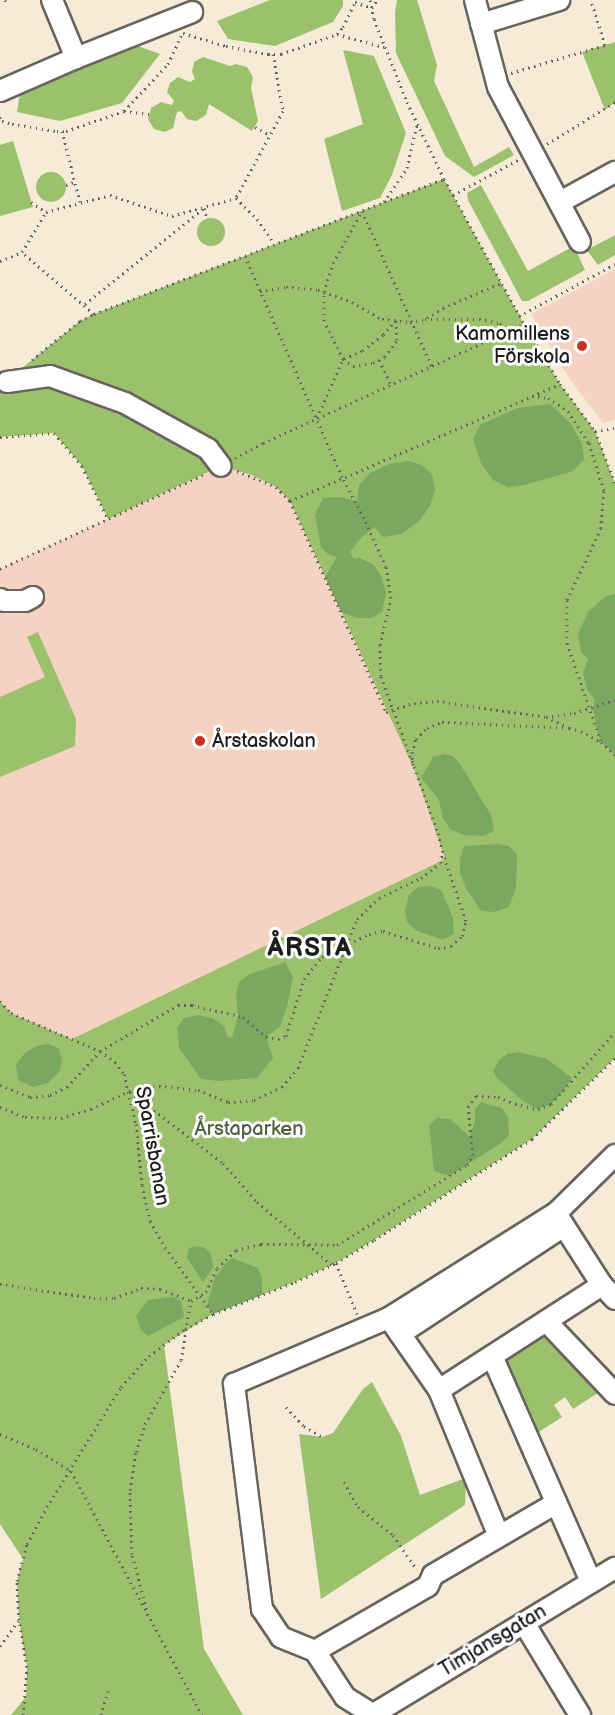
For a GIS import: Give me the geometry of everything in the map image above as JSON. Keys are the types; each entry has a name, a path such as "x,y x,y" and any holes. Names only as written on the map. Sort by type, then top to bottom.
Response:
{"street":[{"path":"52,0 76,58"},
{"path":"475,0 495,78 580,242"},
{"path":"481,24 559,0"},
{"path":"0,91 76,58 175,28 192,12"},
{"path":"560,202 615,172"},
{"path":"7,382 50,376 125,403 208,449 221,466"},
{"path":"0,598 4,601 25,601 33,597"},
{"path":"372,1714 345,1697 315,1651 281,1637 262,1609 234,1384 364,1329 395,1326 560,1220 615,1155"},
{"path":"439,1390 546,1321 608,1292 560,1220"},
{"path":"546,1321 615,1394"},
{"path":"395,1326 439,1390 498,1534"},
{"path":"492,1356 591,1582"},
{"path":"315,1651 428,1587 433,1575 498,1534 556,1503"},
{"name":"Timjansgatan","path":"372,1714 615,1568"},
{"path":"524,1623 580,1715"}],"path":[{"path":"370,0 386,48 444,179 519,316 560,384 594,431 605,452 615,483"},
{"path":"372,8 377,0"},
{"path":"495,78 605,45 591,0"},
{"path":"124,111 168,64 175,28 226,46 273,54 337,34 356,1 372,8"},
{"path":"337,34 386,48"},
{"path":"0,261 22,252 46,212 80,202 110,195 172,216 236,198 283,111 273,54"},
{"path":"1,120 62,131 124,111 150,114"},
{"path":"383,203 407,168 417,122"},
{"path":"255,127 270,135"},
{"path":"62,131 80,202"},
{"path":"31,361 75,325 94,314 444,179"},
{"path":"66,185 74,182"},
{"path":"236,198 274,243"},
{"path":"31,202 46,212"},
{"path":"204,208 207,218"},
{"path":"85,304 204,208"},
{"path":"362,211 333,262 324,292 324,321 343,359 353,366 385,357 397,340 396,320"},
{"path":"362,211 432,367"},
{"path":"22,252 94,314"},
{"path":"0,1086 30,1096 50,1095 67,1087 100,1051 178,1005 192,1005 243,1017 266,1037 278,1039 286,1036 304,979 322,957 383,931 438,948 451,946 462,936 466,921 381,676 380,645 391,598 386,567 342,477 245,256"},
{"path":"519,316 615,264"},
{"path":"425,319 443,308 501,283"},
{"path":"260,291 286,287 324,292 352,302 382,319 410,322 425,319 479,319 500,322 509,331"},
{"path":"316,419 343,359 362,351 383,335 396,320"},
{"path":"0,569 221,466 263,443 524,324"},
{"path":"380,360 391,385"},
{"path":"290,501 560,384"},
{"path":"532,396 548,398 568,411 589,443 604,490 601,528 567,600 567,643 601,742"},
{"path":"594,431 615,428"},
{"path":"0,437 54,433 82,466 108,519"},
{"path":"221,466 252,475 276,487 290,501 386,712 437,701 546,717 569,728"},
{"path":"546,717 588,709 615,700"},
{"path":"414,769 412,753 416,739 427,728 442,722 581,730 601,742 615,755"},
{"path":"0,1107 26,1117 61,1118 91,1109 129,1091 159,1086 198,1090 228,1102 254,1100 282,1087 298,1068 357,919 379,898 421,878 440,863 443,852"},
{"name":"Sparrisbanan","path":"0,1001 11,1013 100,1051 116,1062 124,1074 129,1091 136,1124 142,1185 150,1221 213,1314"},
{"path":"150,1622 132,1554 130,1490 136,1452 145,1424 182,1360 191,1301 206,1292 225,1257 236,1250 261,1244 337,1245 467,1165 473,1155 468,1107 476,1096 498,1097 515,1104 538,1109 550,1104 615,1032"},
{"path":"23,1715 27,1667 19,1620 17,1581 27,1544 47,1507 121,1387 149,1356 185,1329 213,1314 334,1264 532,1138 615,1058"},
{"path":"129,1091 223,1163 257,1202 308,1246 334,1264 364,1329"},
{"path":"0,1284 94,1298 114,1298 141,1288 160,1289 191,1301"},
{"path":"286,1407 304,1426 322,1437"},
{"path":"0,1434 36,1449 70,1471 202,1715"},
{"path":"344,1482 358,1507 393,1535 428,1587"},
{"path":"0,1646 19,1620"},
{"path":"101,1715 108,1691"}],"shaded area":[{"name":"Kamomillens Förskola","path":"615,269 615,420 603,423 569,378 531,314"},
{"name":"Årstaskolan","path":"221,466 252,475 276,487 290,501 414,769 445,859 72,1039 11,1013 0,1001 0,569"}],"green space":[{"path":"270,0 343,0 343,6 333,22 275,46 228,39 217,21"},
{"path":"397,0 417,0 437,65 434,81 474,167 509,147 514,155 474,177 445,156 396,53"},
{"path":"615,42 615,102 605,110 582,52"},
{"path":"138,46 160,54 122,103 60,121 17,112 20,93"},
{"path":"343,50 374,56 406,133 392,175 380,198 342,211 324,139 363,124"},
{"path":"203,57 230,66 236,64 247,67 253,77 251,88 258,121 252,131 209,104 206,115 196,121 187,119 181,111 177,112 173,128 165,132 154,129 148,119 151,108 161,102 172,105 174,101 167,92 170,83 178,77 190,82 195,79 192,72 194,62"},
{"path":"13,141 33,207 0,216 0,145"},
{"path":"51,172 57,173 65,181 65,193 57,201 51,202 45,201 37,193 36,187 37,181 45,173"},
{"name":"Årstaparken","path":"444,179 524,324 560,384 595,431 615,483 615,1058 532,1139 374,1240 336,1263 295,1282 213,1314 164,1345 204,1649 243,1715 11,1715 26,1697 27,1667 19,1620 17,1581 23,1559 0,1524 0,1001 11,1013 72,1039 445,859 414,769 290,501 276,487 252,475 221,466 108,519 82,466 54,433 0,437 0,386 80,321 94,314"},
{"path":"481,185 528,271 574,246 585,270 528,301 522,301 468,200 467,193"},
{"path":"211,218 221,222 225,232 221,242 211,246 201,242 197,232 201,222"},
{"path":"615,235 615,255 598,265 587,250"},
{"path":"550,404 571,424 582,444 584,459 573,471 525,485 508,487 493,480 481,463 473,439 480,425 517,408"},
{"path":"408,461 422,465 432,474 435,490 430,506 420,520 402,534 383,537 374,527 360,539 350,552 354,559 360,558 374,565 381,576 386,592 382,612 371,618 358,618 341,612 325,577 337,557 328,554 321,547 315,515 323,498 340,497 357,501 359,485 370,473 389,464"},
{"path":"615,594 615,755 601,742 597,731 593,708 595,700 587,690 583,672 588,659 581,652 578,634 588,612 605,597"},
{"path":"38,632 76,719 75,746 0,777 0,697 45,677 27,637"},
{"path":"444,754 453,756 460,764 491,815 494,831 483,836 464,835 450,829 443,818 439,800 421,778 433,757"},
{"path":"498,844 509,846 517,854 516,888 509,907 495,912 481,911 466,888 460,873 460,859 464,846"},
{"path":"431,886 441,890 453,918 454,934 443,940 415,930 407,922 405,910 409,895 418,887"},
{"path":"285,962 293,977 287,1007 280,1026 266,1037 273,1058 257,1078 219,1081 201,1079 179,1048 177,1028 184,1018 198,1015 212,1018 224,1026 227,1036 232,1038 238,1016 236,995 239,982 250,974"},
{"path":"49,1044 59,1049 62,1061 60,1071 48,1083 33,1087 18,1080 16,1064 25,1053 37,1046"},
{"path":"518,1052 547,1059 572,1078 551,1104 538,1109 523,1101 497,1078 493,1071 499,1060 507,1054"},
{"path":"481,1102 502,1108 508,1117 509,1134 503,1142 449,1176 434,1171 429,1125 437,1118 450,1119 470,1137 475,1121 475,1109"},
{"path":"197,1246 205,1248 211,1254 213,1268 203,1282 187,1258 189,1248"},
{"path":"232,1258 258,1268 262,1278 262,1295 213,1314 207,1305 215,1278"},
{"path":"173,1297 181,1301 184,1317 148,1336 141,1330 136,1316 148,1300"},
{"path":"546,1321 601,1391 573,1409 565,1397 554,1405 562,1417 528,1439 492,1356"},
{"path":"372,1382 401,1436 420,1495 466,1478 465,1505 321,1599 299,1434 322,1437 333,1433 363,1389"}],"place":[{"name":"Kamomillens Förskola","path":"582,346"},
{"name":"Årstaskolan","path":"200,741"}],"district":[{"name":"ÅRSTA","path":"310,949"}]}
